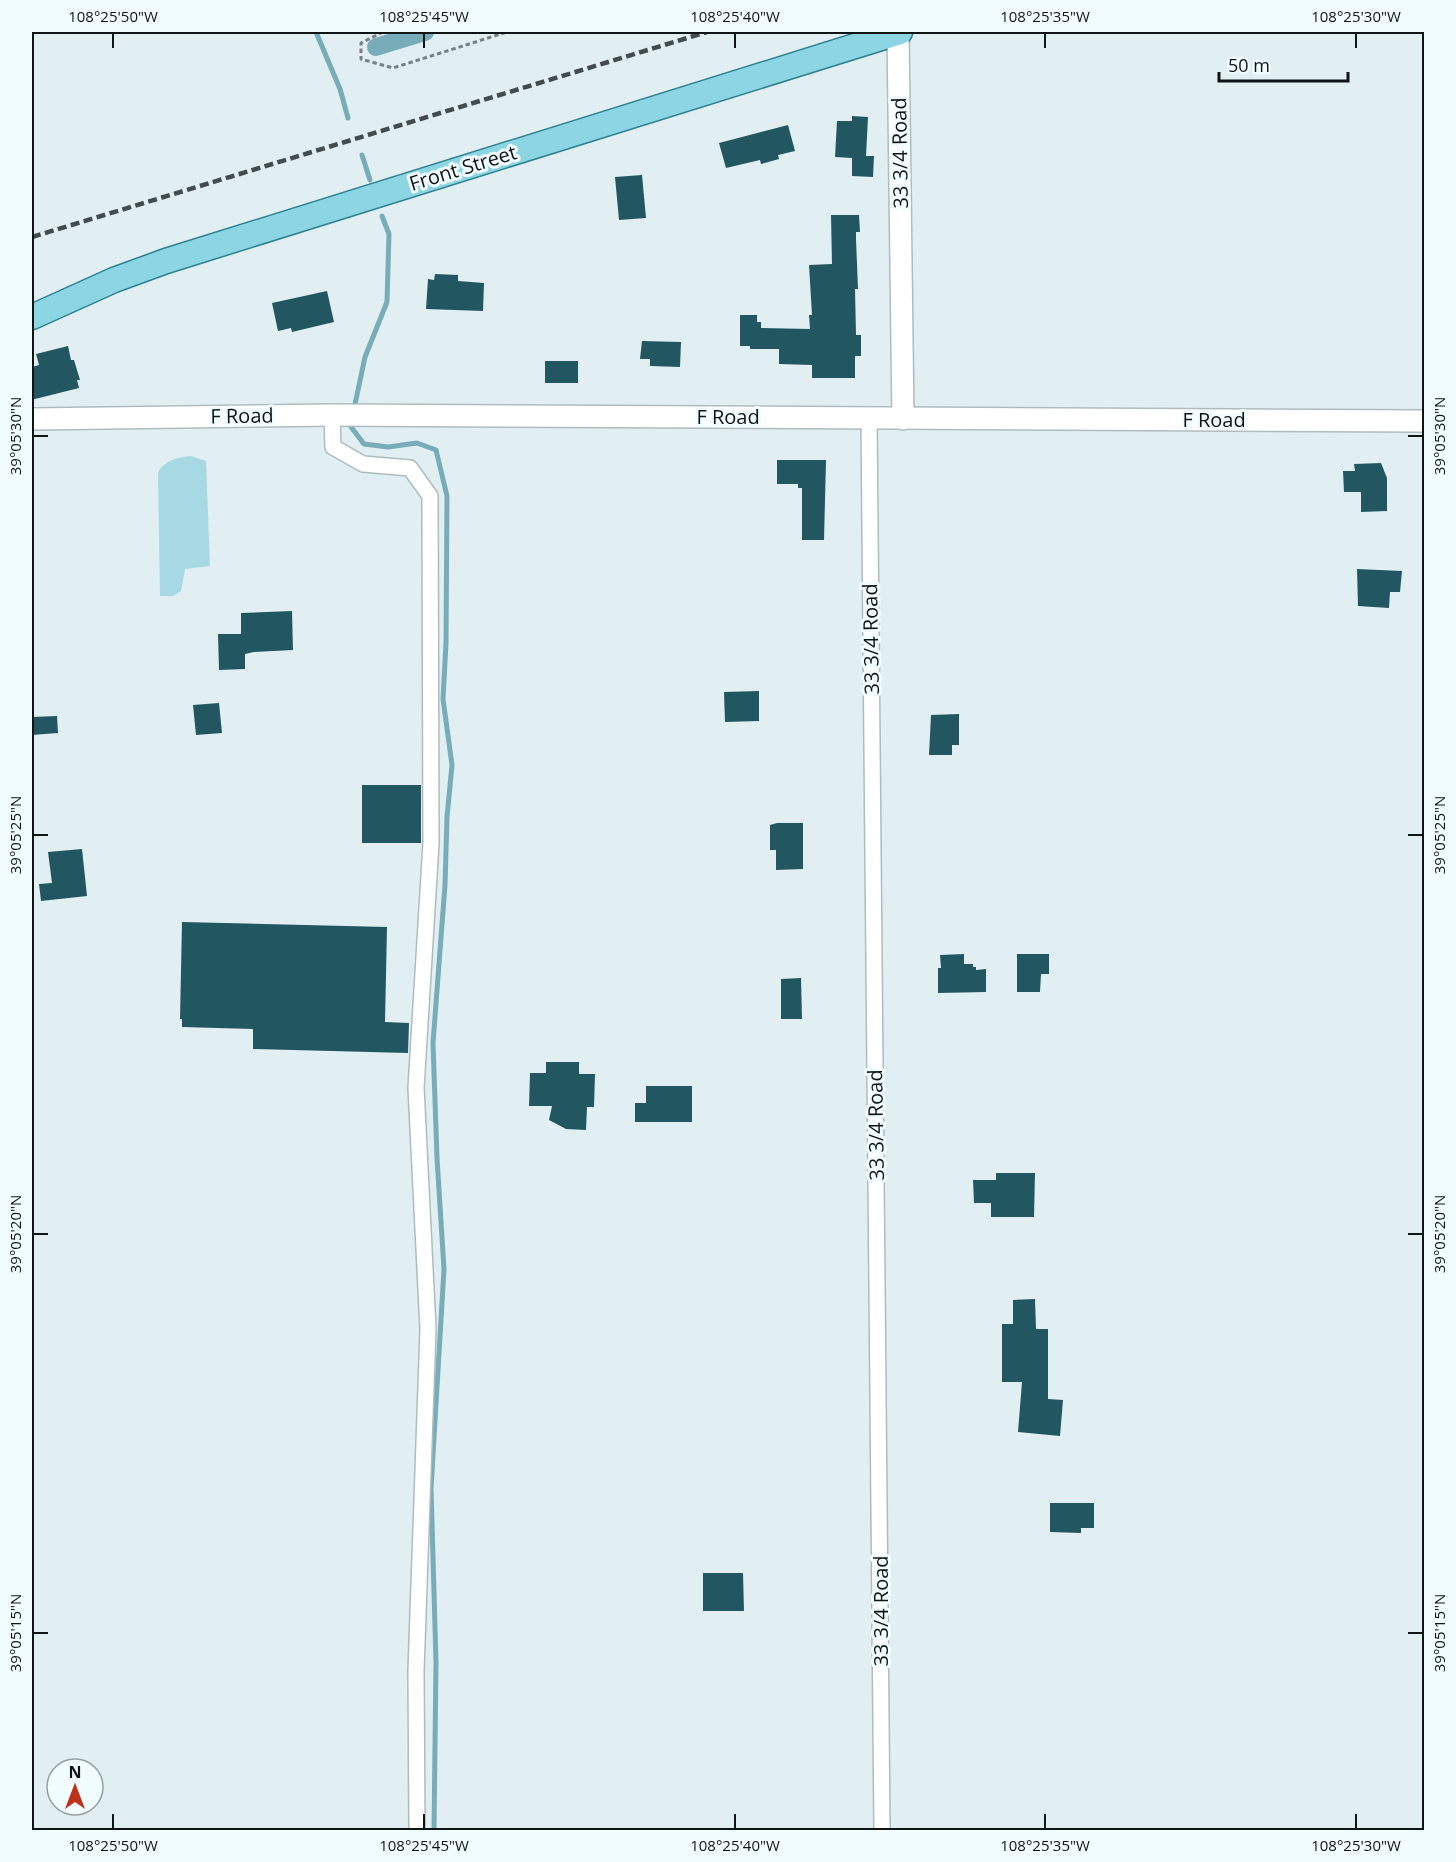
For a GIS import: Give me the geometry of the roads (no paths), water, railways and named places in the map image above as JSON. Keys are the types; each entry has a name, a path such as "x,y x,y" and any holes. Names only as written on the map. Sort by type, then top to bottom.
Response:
{"main road":[{"name":"Front Street","path":"32,316 114,280 166,261 899,32"}],"street":[{"name":"33 3/4 Road","path":"899,32 903,419"},
{"name":"F Road","path":"32,418 332,416 1425,421"},
{"path":"332,416 333,447 363,464 410,468 430,496 431,843 416,1088 428,1329 416,1671 417,1830"},
{"name":"33 3/4 Road","path":"869,419 882,1830"}],"waterway":[{"path":"316,32 340,89 348,118"},
{"path":"376,47 425,32"},
{"path":"362,155 370,180"},
{"path":"354,409 365,357 387,302 389,234 382,216"},
{"path":"352,421 351,427 364,444 388,447 417,443 436,450 447,496 446,643 443,699 452,765 433,1043 444,1269 431,1488 436,1662 434,1830"}],"railway":[{"path":"32,237 707,32"}]}
